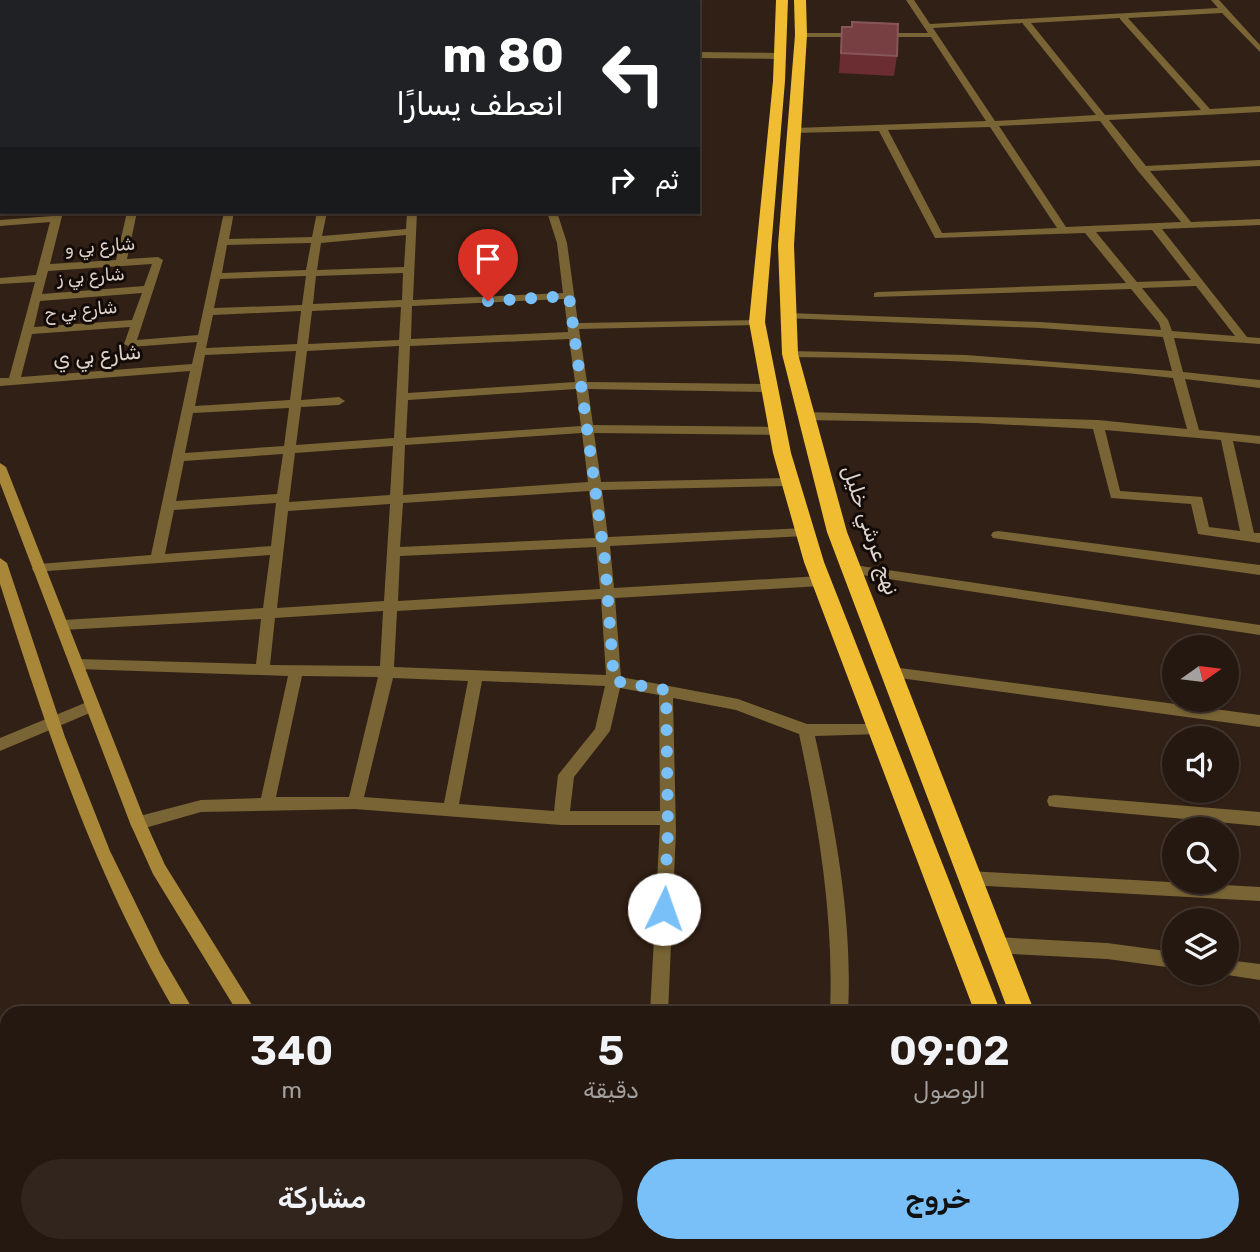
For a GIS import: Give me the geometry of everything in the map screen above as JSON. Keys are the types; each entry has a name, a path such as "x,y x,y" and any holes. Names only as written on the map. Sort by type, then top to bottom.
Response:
{"highway":[{"path":"782,0 781,56 757,322 769,388 791,482 821,580 985,1006"},
{"name":"نهج عرشي خليل","path":"800,0 801,35 786,246 790,354 837,532 854,570 1019,1006"}],"street":[{"path":"910,0 1063,230"},
{"path":"1215,0 1226,10 1240,31 1260,50"},
{"path":"801,35 932,31 1026,22 1226,10"},
{"path":"1123,17 1208,112"},
{"path":"1026,22 1188,225"},
{"path":"1240,31 1260,30"},
{"path":"700,55 781,56"},
{"path":"795,131 992,124 1260,109"},
{"path":"882,128 939,236 1260,222"},
{"path":"1141,169 1260,163"},
{"path":"121,262 132,214"},
{"path":"157,559 229,214"},
{"path":"262,670 306,309 322,214"},
{"path":"355,803 387,672 412,214"},
{"path":"553,214 562,243 595,486 614,681 602,731 566,775 561,818"},
{"path":"1,226 57,216 14,381"},
{"path":"1154,226 1244,340"},
{"path":"1087,228 1164,322 1176,374 1194,432"},
{"path":"223,242 316,240 410,232"},
{"name":"شارع بي و","path":"0,281 121,262 158,260 148,289"},
{"path":"216,276 408,270"},
{"path":"878,295 1199,283"},
{"path":"148,289 130,344 204,338"},
{"name":"شارع بي ز","path":"36,298 148,289"},
{"path":"209,312 569,296"},
{"path":"788,316 1040,325 1260,341"},
{"path":"201,352 757,322"},
{"name":"شارع بي ح","path":"27,331 137,323"},
{"path":"790,354 878,353 1176,374 1260,384"},
{"name":"شارع بي ي","path":"0,382 197,367"},
{"path":"401,397 581,385 769,388"},
{"path":"189,410 339,401"},
{"path":"805,416 924,417 1098,424 1260,440"},
{"path":"1098,424 1115,495 1197,500 1203,531 1254,537 1226,436"},
{"path":"179,457 587,429 778,431"},
{"path":"0,467 92,706 159,869 244,1006"},
{"path":"169,506 396,501 595,486 791,482"},
{"path":"393,552 805,532"},
{"path":"998,536 1260,570"},
{"path":"39,569 277,550"},
{"path":"0,563 52,722 117,892 151,960 181,1006"},
{"path":"854,570 1260,630"},
{"path":"63,625 821,580"},
{"path":"77,664 614,681 738,705 806,730 880,729"},
{"path":"267,804 296,671"},
{"path":"892,672 1260,721"},
{"path":"450,810 475,676"},
{"path":"659,1006 668,818 666,690"},
{"path":"0,745 92,706"},
{"path":"806,730 832,849 842,971 840,1006"},
{"path":"1055,801 1260,819"},
{"path":"138,822 201,806 355,803 561,818 668,818"},
{"path":"969,878 1260,894"},
{"path":"995,945 1107,951 1162,958"},
{"path":"1239,969 1260,972"}],"building":[{"path":"852,22 898,24 897,56 841,53 842,27 852,27"}],"route":[{"path":"488,301 569,296 605,561 614,681 666,690 668,831 664,909"}]}
